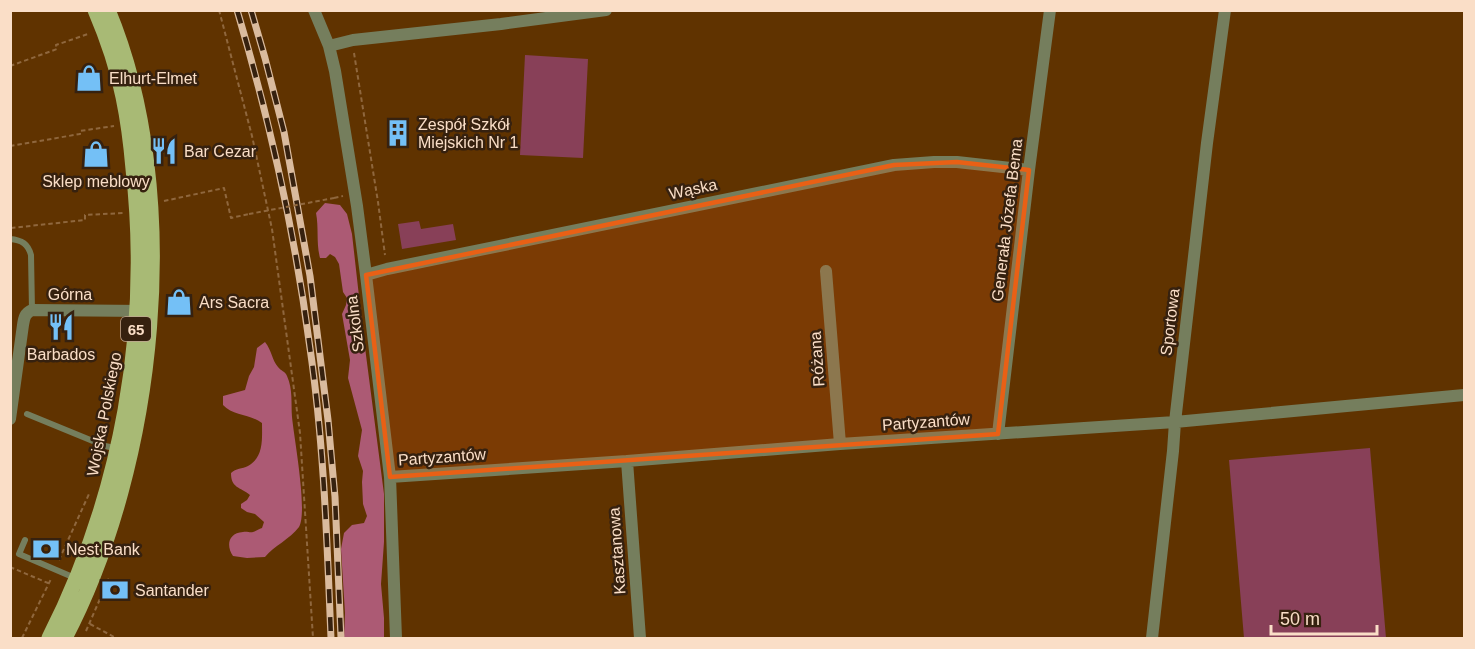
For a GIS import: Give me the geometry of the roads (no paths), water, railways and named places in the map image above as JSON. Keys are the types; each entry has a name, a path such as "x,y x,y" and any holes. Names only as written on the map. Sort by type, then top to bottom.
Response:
{"main road":[{"name":"Wojska Polskiego","path":"49,639 104,546 115,512 124,450 144,374 144,311 132,153 124,98 95,10"},
{"name":"Wojska Polskiego","path":"108,10 128,67 144,152 151,218 152,267 144,311"},
{"name":"Wojska Polskiego","path":"65,639 83,581"}],"street":[{"name":"Szkolna","path":"314,10 329,46 335,71 366,275 390,477 396,639"},
{"path":"329,46 353,40 606,10"},
{"name":"Generała Józefa Bema","path":"998,434 1050,10"},
{"name":"Sportowa","path":"1152,639 1207,143 1225,10"},
{"name":"Wąska","path":"366,275 894,165 957,162 1029,170"},
{"name":"Różana","path":"826,271 840,444"},
{"name":"Górna","path":"10,419 23,325 28,312 32,310 144,311"},
{"name":"Partyzantów","path":"390,477 1175,422 1464,395"},
{"name":"Kasztanowa","path":"627,461 640,639"}],"lane":[{"path":"10,239 29,247 32,310"},
{"path":"27,414 105,446 124,450"},
{"path":"26,540 19,554 83,581"}],"railway":[{"path":"237,10 280,178 304,305 322,457 331,638"},
{"path":"251,10 284,132 310,276 335,497 341,638"}],"place":[{"name":"Elhurt-Elmet","path":"89,78"},
{"name":"Zespół Szkół Miejskich Nr 1","path":"398,133"},
{"name":"Bar Cezar","path":"164,151"},
{"name":"Sklep meblowy","path":"96,154"},
{"name":"Ars Sacra","path":"179,302"},
{"name":"Barbados","path":"61,327"},
{"name":"Nest Bank","path":"46,549"},
{"name":"Santander","path":"115,590"}]}
